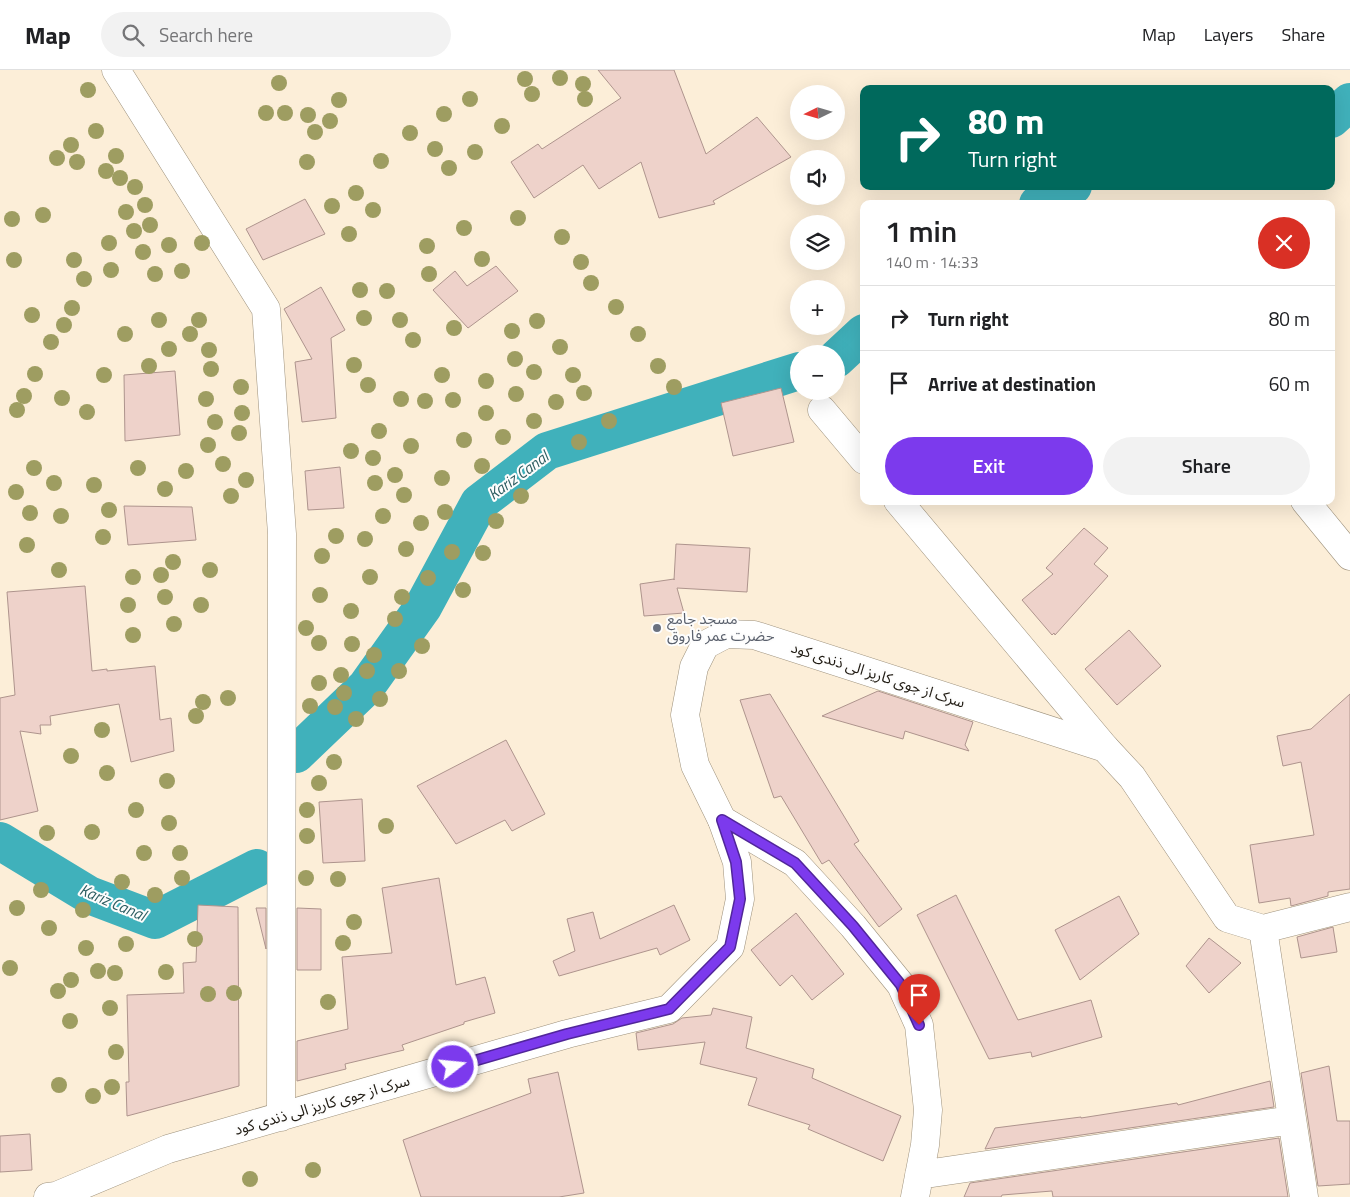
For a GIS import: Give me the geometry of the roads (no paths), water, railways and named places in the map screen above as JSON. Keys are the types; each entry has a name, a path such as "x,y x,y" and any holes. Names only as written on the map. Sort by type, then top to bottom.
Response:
{"street":[{"path":"116,70 266,309 282,534 281,1117"},
{"path":"822,410 860,455"},
{"path":"901,505 1104,748"},
{"path":"1308,505 1350,556"},
{"name":"سرک از جوی کاریز الی ذندی کود","path":"48,1197 56,1196 168,1148 567,1034 669,1009 730,947 740,899 736,862 722,820 695,765 685,715 694,667 705,645 726,634 754,636 1104,748 1132,777 1227,918 1263,929"},
{"path":"722,820 795,863 853,926 901,985 919,1025 928,1110 925,1145 917,1186 1292,1120"},
{"path":"1304,1197 1263,929 1350,907"}],"waterway":[{"name":"Kariz Canal","path":"1335,115 1350,102"},
{"name":"Kariz Canal","path":"1046,200 1065,190"},
{"name":"Kariz Canal","path":"845,351 860,337"},
{"name":"Kariz Canal","path":"296,754 366,687 423,607 479,503 547,451 790,374"},
{"name":"Kariz Canal","path":"0,841 89,895 155,920 257,868"}],"place":[{"name":"مسجد جامع حضرت عمر فاروق","path":"657,628"}]}
